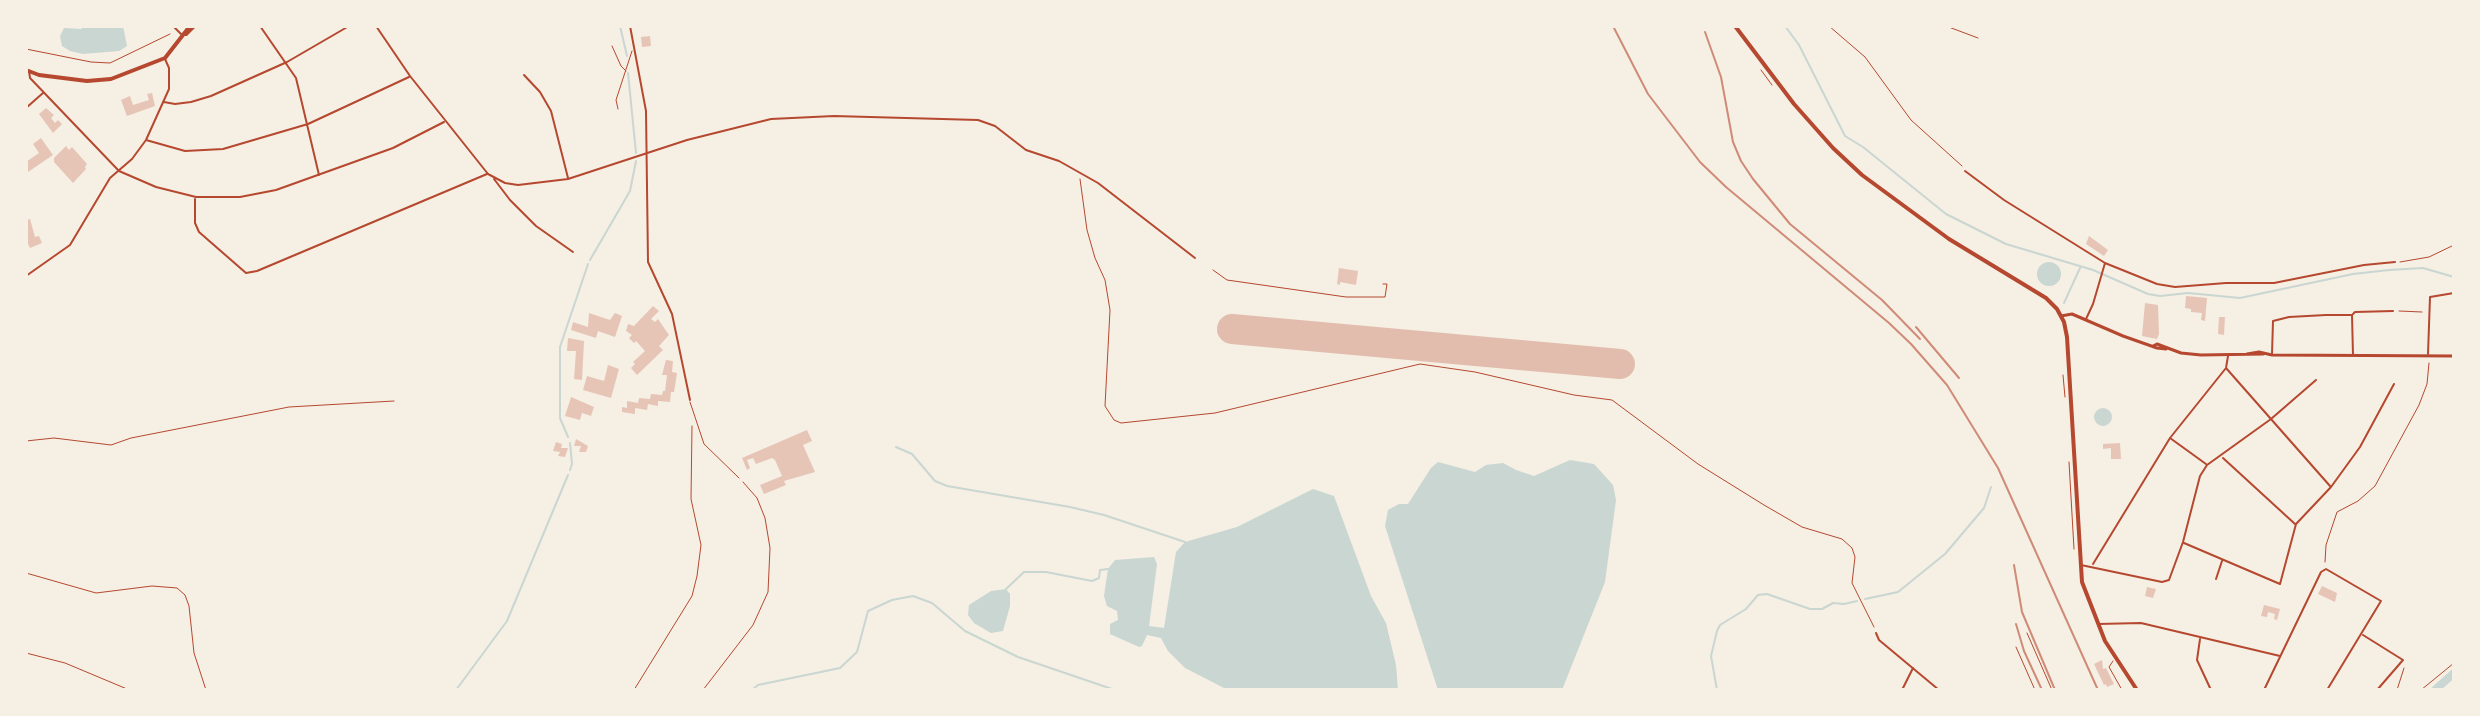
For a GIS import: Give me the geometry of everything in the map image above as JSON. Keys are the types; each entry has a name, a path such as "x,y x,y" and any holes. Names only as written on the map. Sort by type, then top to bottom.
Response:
{"main road":[{"path":"28,71 97,81 111,79 165,58 192,26"},
{"path":"1735,26 1794,104 1854,168 1949,239 2046,298 2061,316 2067,337 2084,591 2097,624 2137,690"},
{"path":"2061,316 2072,314 2153,346 2201,355 2454,356"}],"street":[{"path":"260,26 296,78 319,176"},
{"path":"164,101 175,104 191,102 287,62 349,26"},
{"path":"376,26 410,76 488,174 518,185 568,179 648,152 771,119 834,116 978,120 995,126 1026,150 1059,161 1080,173 1131,206 1195,258"},
{"path":"630,26 646,111 648,262 672,314 690,400"},
{"path":"174,28 184,36"},
{"path":"26,276 70,245 110,178 146,140 169,83 165,58"},
{"path":"28,71 29,77 119,171 156,187 196,197 223,199 251,196 319,176 393,148 446,121"},
{"path":"524,75 540,92 551,111 568,179"},
{"path":"146,140 174,149 210,151 308,124 410,76"},
{"path":"26,108 44,92"},
{"path":"1965,171 2004,200 2105,263 2157,284 2175,287 2274,283 2395,262"},
{"path":"196,197 195,223 199,232 246,273 488,174"},
{"path":"494,178 510,200 536,226 573,252"},
{"path":"2085,320 2105,263"},
{"path":"2428,355 2430,297 2454,293"},
{"path":"2272,355 2273,321 2289,317 2393,311"},
{"path":"2352,315 2353,355"},
{"path":"2092,565 2170,438 2226,368 2228,355"},
{"path":"2226,368 2331,487"},
{"path":"2080,565 2166,582 2171,577 2200,476 2207,465 2271,419 2316,380"},
{"path":"2183,542 2277,584 2281,582 2296,524 2331,487 2360,447 2394,384"},
{"path":"2170,438 2207,465"},
{"path":"2221,457 2246,476 2296,524"},
{"path":"2216,579 2222,559"},
{"path":"2264,690 2321,572 2326,569 2381,601 2327,690"},
{"path":"2097,624 2136,622 2282,656"},
{"path":"1876,633 1879,640 1939,690"},
{"path":"2362,634 2403,660 2377,690"},
{"path":"2201,637 2197,660 2211,690"},
{"path":"1902,690 1914,667"}],"lane":[{"path":"612,46 626,71"},
{"path":"618,109 616,100 635,48"},
{"path":"1213,270 1227,280 1346,297 1385,297 1387,284 1383,284"},
{"path":"690,400 704,444 739,478"},
{"path":"2027,633 2052,690"},
{"path":"2016,647 2035,690"},
{"path":"2116,659 2109,665 2122,690"}],"path":[{"path":"1829,26 1865,57 1911,120 1965,171"},
{"path":"1946,26 1978,38"},
{"path":"26,49 110,63 174,28"},
{"path":"1080,173 1087,230 1105,280 1110,310 1105,406 1114,420 1130,423 1215,413 1420,364 1612,400 1698,464 1764,505 1802,527 1842,539 1852,548 1855,557 1852,583 1876,633"},
{"path":"2395,262 2429,257 2454,245"},
{"path":"2393,311 2430,312"},
{"path":"2326,569 2326,545 2337,512 2367,495 2400,445 2427,384 2430,369 2428,355"},
{"path":"2063,369 2066,401"},
{"path":"26,441 54,438 111,445 131,438 289,407 394,401"},
{"path":"634,690 692,596 697,576 701,545 691,499 695,420"},
{"path":"2069,463 2074,547"},
{"path":"703,690 757,619 770,582 770,542 764,512 757,498 739,478"},
{"path":"26,573 96,593 152,586 177,588 185,595 189,606 194,653 206,690"},
{"path":"26,653 65,663 127,689"},
{"path":"2392,690 2398,690 2405,661"},
{"path":"2421,690 2454,663"},
{"path":"26,689 55,690"},
{"path":"119,690 127,689"}],"shaded area":[{"path":"85,26 123,26 127,46 119,51 83,54 62,46 60,36 64,28 81,29"},
{"path":"2049,262 2058,265 2061,274 2058,283 2049,286 2040,283 2037,274 2040,265"},
{"path":"2103,408 2112,417 2103,426 2094,417"},
{"path":"1570,460 1594,464 1613,485 1616,500 1605,582 1562,690 1438,690 1385,526 1388,510 1399,504 1408,504 1438,462 1475,472 1486,465 1503,463 1534,476"},
{"path":"1313,489 1334,496 1371,596 1386,623 1396,665 1398,690 1226,689 1185,668 1168,651 1161,638 1147,635 1139,647 1110,634 1110,624 1118,620 1117,611 1107,606 1104,596 1108,569 1115,560 1154,557 1157,564 1149,626 1164,628 1176,552 1185,542 1237,527"},
{"path":"1006,589 1010,594 1010,606 1003,631 991,633 974,623 968,615 969,605 991,591"}],"building":[{"path":"650,36 651,46 642,47 641,37"},
{"path":"152,93 155,106 127,116 121,100 130,96 133,105 149,100 147,94"},
{"path":"46,108 54,115 51,118 55,123 58,120 62,124 53,133 39,114"},
{"path":"41,138 53,155 28,172 26,162 39,153 33,144"},
{"path":"66,146 69,150 72,147 87,164 73,183 54,162"},
{"path":"30,219 35,237 39,236 42,243 30,248 26,240 26,220"},
{"path":"2089,236 2108,250 2104,256 2086,244"},
{"path":"1339,268 1358,271 1356,285 1337,284"},
{"path":"2186,296 2207,298 2205,321 2201,320 2202,313 2185,308"},
{"path":"2145,303 2158,305 2157,339 2142,336"},
{"path":"653,306 659,311 651,319 655,322 658,319 669,335 659,346 663,350 637,375 631,368 635,364 633,362 645,351 629,338 632,335 626,331 628,324 634,326"},
{"path":"589,313 610,320 615,313 622,316 615,337 598,331 596,338 571,330 573,322 588,327"},
{"path":"2219,317 2225,317 2224,335 2218,334"},
{"path":"568,338 584,341 582,380 574,379 576,351 567,351"},
{"path":"666,360 673,361 672,372 677,373 670,402 658,401 658,406 648,404 647,410 635,408 635,414 622,412 622,407 627,408 627,401 638,403 639,398 650,399 651,394 662,395 667,375 662,375"},
{"path":"608,365 619,369 611,398 583,390 587,376 604,381"},
{"path":"571,397 594,407 591,416 582,413 580,420 565,416"},
{"path":"807,430 812,441 803,445 815,472 784,481 786,485 764,494 760,485 782,476 775,460 772,458 756,464 753,458 747,460 750,468 747,470 742,458"},
{"path":"576,439 588,446 586,452 579,452 581,446 574,446"},
{"path":"556,442 562,444 561,448 568,448 565,457 553,451"},
{"path":"2120,443 2121,459 2111,459 2111,448 2103,449 2103,444"},
{"path":"2322,586 2337,593 2335,602 2318,594"},
{"path":"2147,587 2156,589 2153,598 2145,596"},
{"path":"2264,605 2280,609 2277,620 2274,619 2275,614 2268,612 2267,617 2261,616"},
{"path":"2102,660 2103,669 2106,668 2114,684 2107,687 2094,664"}],"waterway":[{"path":"620,26 627,56"},
{"path":"1785,26 1799,45 1845,136 1946,214 2006,244 2093,270 2148,294 2160,296 2188,293 2240,298 2353,274 2389,270 2423,268 2454,277"},
{"path":"628,73 636,153"},
{"path":"590,260 630,191 636,161"},
{"path":"568,437 560,418 560,347 588,264"},
{"path":"2064,303 2080,268"},
{"path":"570,443 570,470"},
{"path":"896,447 912,454 935,481 947,486 1070,507 1185,542"},
{"path":"456,690 507,621 568,475"},
{"path":"1865,599 1898,592 1945,554 1984,508 1991,487"},
{"path":"1006,589 1024,572 1046,572 1092,581 1099,578 1100,570 1108,569"},
{"path":"1717,690 1711,656 1717,631 1720,625 1746,609 1758,595 1767,594 1810,609 1857,601"},
{"path":"752,690 758,685 840,668 857,652 868,611 892,600 913,596 932,603 965,631 1018,657 1115,690"},
{"path":"2435,690 2454,673"}],"runway":[{"path":"1232,329 1620,364"}],"railway":[{"path":"1613,26 1648,94 1700,162 1889,323 1947,385 1998,468 2098,690"},
{"path":"1705,32 1721,77 1733,142 1753,179 1790,224 1882,300 1920,339"},
{"path":"1916,327 1959,378"},
{"path":"2014,565 2022,612 2055,690"},
{"path":"2016,624 2024,651 2042,690"}]}
